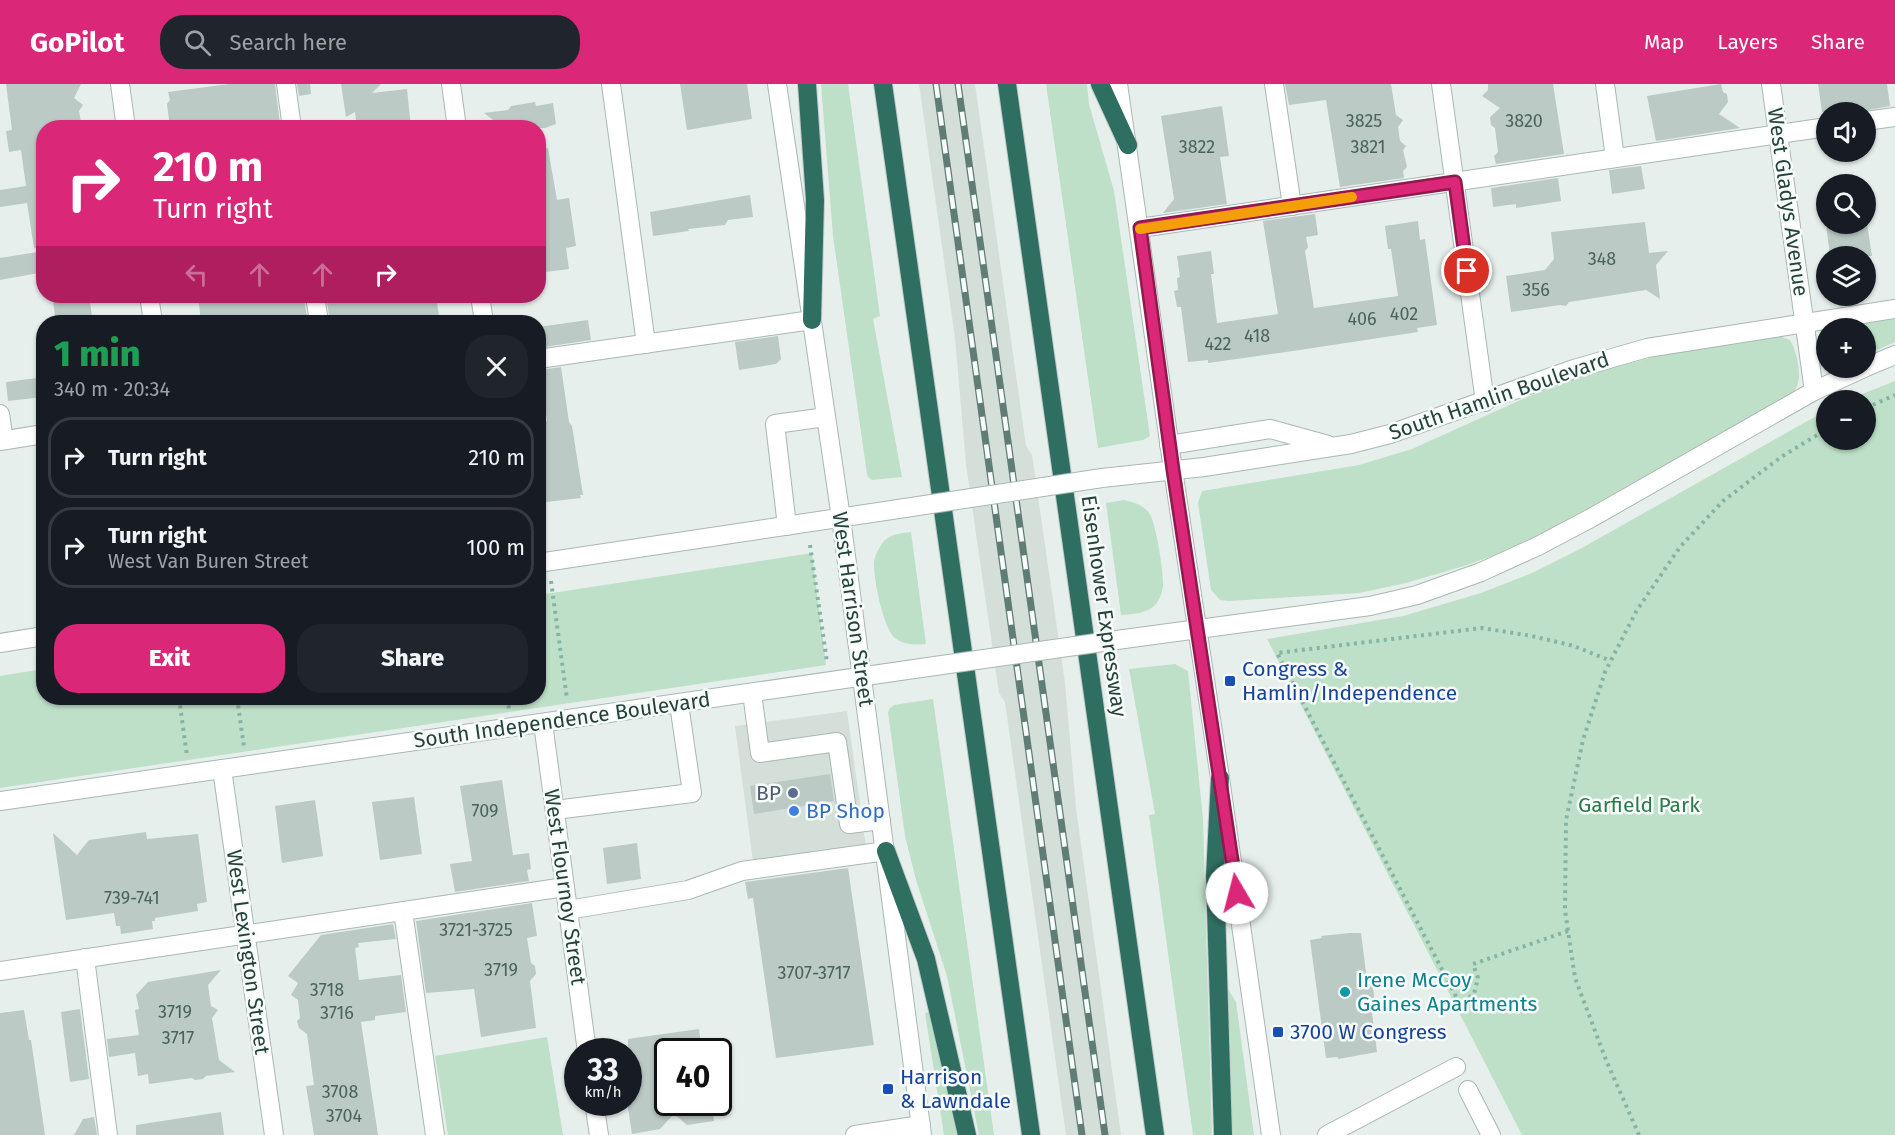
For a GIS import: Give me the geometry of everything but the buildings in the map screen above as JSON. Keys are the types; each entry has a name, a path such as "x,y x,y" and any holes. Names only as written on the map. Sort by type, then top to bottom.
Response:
{"highway":[{"path":"807,84 815,200 812,320"},
{"path":"884,84 1031,1135"},
{"name":"Eisenhower Expressway","path":"1007,84 1155,1135"},
{"path":"1100,84 1128,145"},
{"path":"1220,778 1215,876 1223,1135"},
{"path":"886,851 926,959 967,1135"}],"street":[{"path":"120,84 125,120"},
{"path":"286,84 291,120"},
{"path":"451,84 456,120"},
{"path":"611,84 646,344"},
{"name":"West Harrison Street","path":"777,84 841,518 922,1130"},
{"path":"1118,84 1271,1135"},
{"path":"1274,84 1292,206"},
{"path":"1441,84 1485,402"},
{"path":"1605,84 1615,158"},
{"name":"West Gladys Avenue","path":"1771,84 1814,391"},
{"path":"1876,120 1895,117"},
{"path":"1140,228 1816,129"},
{"name":"South Hamlin Boulevard","path":"841,518 1102,478 1335,447 1390,434 1574,369 1647,348 1895,309"},
{"path":"546,358 812,320"},
{"path":"1876,363 1895,355"},
{"path":"1197,629 1370,606 1417,595 1481,572 1591,518 1814,391 1842,378"},
{"path":"0,414 2,441 36,436"},
{"path":"787,526 775,424 826,417"},
{"path":"1170,445 1270,429 1335,447"},
{"path":"546,562 841,518"},
{"name":"South Independence Boulevard","path":"0,801 1197,629"},
{"path":"0,643 36,637"},
{"path":"752,693 760,753 837,742 849,824 881,820"},
{"path":"555,810 692,793 679,704"},
{"name":"West Flournoy Street","path":"543,723 585,1038"},
{"name":"West Lexington Street","path":"222,769 274,1135"},
{"path":"568,910 688,890 742,871 886,851"},
{"path":"0,971 565,887"},
{"path":"402,911 435,1135"},
{"path":"85,958 108,1135"},
{"path":"1327,1135 1456,1067"},
{"path":"1468,1090 1491,1135"},
{"path":"596,1116 599,1135"},
{"path":"855,1135 922,1130"}],"path":[{"path":"1876,404 1895,395"},
{"path":"1639,1135 1606,1060 1575,978 1565,910 1566,820 1583,740 1605,672 1637,610 1680,547 1723,501 1781,457 1816,436"},
{"path":"810,545 827,662"},
{"path":"550,577 567,699"},
{"path":"1568,931 1473,964 1478,978 1474,994 1460,1004 1277,652 1482,628 1574,646 1611,661"},
{"path":"180,705 187,757"},
{"path":"238,705 244,748"},
{"path":"508,705 509,709"}],"shaded area":[{"path":"919,84 975,84 1026,446 1032,455 1065,683 1076,808 1121,1135 1066,1135 1005,702 999,693 966,464 955,338"},
{"path":"847,711 867,854 754,869 735,726"}],"green space":[{"path":"821,84 848,84 880,316 873,319 902,477 872,480 867,474 833,236"},
{"path":"1046,84 1087,84 1089,104 1114,191 1150,436 1143,440 1098,448"},
{"path":"1895,319 1895,342 1876,351 1876,322"},
{"path":"1779,336 1790,340 1797,358 1799,380 1794,391 1567,520 1498,554 1406,583 1359,593 1229,601 1220,600 1211,590 1198,503 1202,491 1359,465 1412,449 1575,378 1661,355"},
{"name":"Garfield Park","path":"1895,381 1895,1135 1522,1135 1267,639 1403,616 1481,593 1530,574 1580,549 1816,416 1816,450 1876,450 1876,390 1872,390"},
{"path":"1124,500 1141,506 1152,518 1159,548 1163,587 1159,600 1148,610 1121,615 1106,503"},
{"path":"911,532 926,644 902,642 895,638 883,614 875,579 875,559 884,541 893,535"},
{"path":"812,553 826,665 0,788 0,676 36,670 36,705 546,705 546,594"},
{"path":"1175,664 1188,671 1203,819 1212,1135 1193,1135 1149,815 1155,814 1129,669"},
{"path":"933,699 994,1135 979,1135 947,976 916,880 905,836 888,712 894,705"},
{"path":"1226,986 1236,1002 1254,1135 1231,1135"},
{"path":"929,1012 957,1135 944,1135 925,1013"},
{"path":"547,1037 563,1135 448,1135 435,1056"}],"railway":[{"path":"936,84 1082,1135"},
{"path":"958,84 1105,1135"}],"slow traffic":[{"path":"1140,229 1352,197"}],"place":[{"name":"Congress & Hamlin/Independence","path":"1230,681"},
{"name":"BP","path":"793,793"},
{"name":"BP Shop","path":"794,811"},
{"name":"Irene McCoy Gaines Apartments","path":"1345,992"},
{"name":"3700 W Congress","path":"1278,1032"},
{"name":"Harrison & Lawndale","path":"888,1089"}],"route":[{"path":"1237,893 1173,470 1140,228 1455,182 1467,271"}]}
